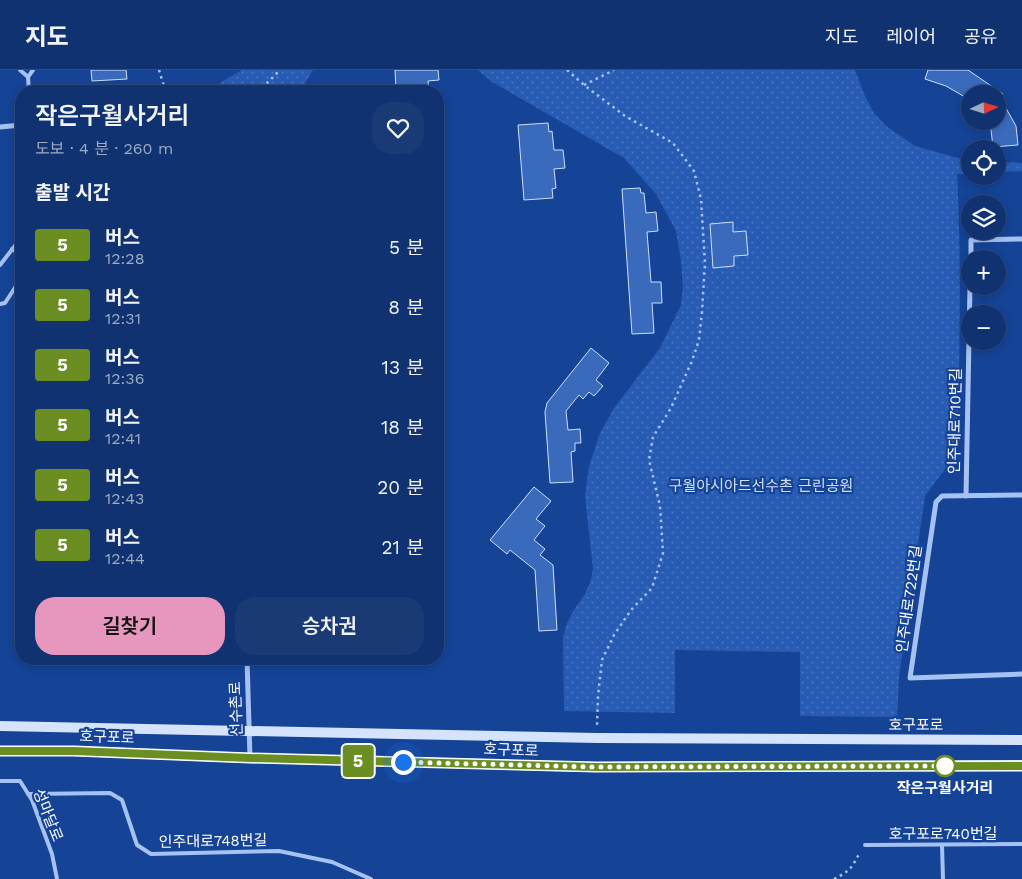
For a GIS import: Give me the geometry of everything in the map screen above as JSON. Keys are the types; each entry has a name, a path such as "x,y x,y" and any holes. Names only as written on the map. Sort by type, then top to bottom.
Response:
{"main road":[{"name":"호구포로","path":"0,726 597,738 1022,740"},
{"name":"호구포로","path":"0,751 74,751 250,758 596,767 1022,766"}],"street":[{"path":"0,127 15,126"},
{"path":"971,250 971,240 1022,239"},
{"name":"인주대로710번길","path":"966,496 970,295"},
{"name":"인주대로722번길","path":"1022,495 942,496 936,502 910,678 1022,674"},
{"name":"선수촌로","path":"246,665 250,758"}],"lane":[{"path":"20,70 28,77"},
{"path":"28,85 28,77 33,70"},
{"path":"0,265 15,245"},
{"path":"0,304 5,303 15,288"},
{"name":"성마달로","path":"0,781 20,781 32,800 52,854 57,879"},
{"name":"인주대로748번길","path":"28,794 110,793 122,800 137,846 151,854 279,851 332,862 371,879"},
{"name":"호구포로740번길","path":"865,846 1022,844"},
{"path":"942,845 943,879"}],"path":[{"path":"159,70 164,85"},
{"path":"265,85 280,70"},
{"path":"567,70 625,116 673,143 694,171 701,199 705,263 699,340 692,361 671,408 653,437 649,460 660,506 662,552 652,588 631,610 614,635 602,660 598,696 597,738"},
{"path":"584,85 614,70"},
{"path":"834,879 847,872 853,866 865,846"}],"green space":[{"path":"242,70 313,70 304,85 218,85"},
{"name":"구월아시아드선수촌 근린공원","path":"478,70 855,70 874,113 886,126 915,146 961,159 961,174 957,174 960,276 958,447 948,465 925,496 899,677 897,717 800,716 800,652 675,650 675,713 564,711 563,637 567,623 585,594 593,569 585,496 589,466 600,433 614,408 660,348 681,305 683,287 681,261 676,231 656,194 624,158 492,82"},
{"path":"1006,162 1022,163 1022,171 1006,172"}],"building":[{"path":"91,70 126,70 127,79 92,81"},
{"path":"395,70 438,70 439,80 428,81 428,85 396,85"},
{"path":"928,70 968,70 990,85 961,85 961,95 946,86 925,79"},
{"path":"1006,108 1016,126 1018,145 1006,146 1006,140 992,140 991,130 1006,130"},
{"path":"548,123 549,132 552,131 554,150 563,150 565,168 554,169 556,188 552,189 553,198 524,200 518,125"},
{"path":"640,188 641,193 644,193 646,213 656,212 658,231 647,232 651,282 661,282 662,303 652,303 654,333 632,334 622,189"},
{"path":"733,222 733,232 746,231 748,255 734,256 734,266 713,268 710,224"},
{"path":"591,348 609,363 596,380 603,386 594,396 589,392 583,399 579,395 566,411 568,430 580,429 581,443 575,443 575,451 571,452 573,482 550,483 545,412 547,403"},
{"path":"534,487 551,501 536,519 545,526 534,540 545,549 540,555 553,565 557,630 539,631 535,570 510,550 507,554 490,540"}],"bus line":[{"name":"5","path":"0,751 74,751 250,758 596,767 1022,766"}],"place":[{"name":"작은구월사거리","path":"945,766"}],"route":[{"path":"403,762 596,767 945,766"}]}
